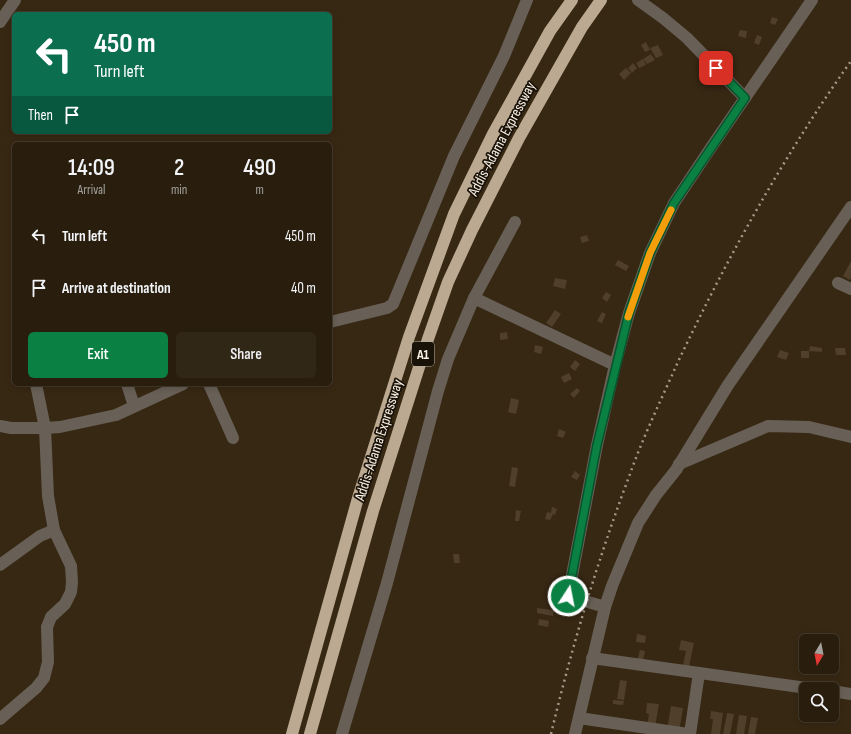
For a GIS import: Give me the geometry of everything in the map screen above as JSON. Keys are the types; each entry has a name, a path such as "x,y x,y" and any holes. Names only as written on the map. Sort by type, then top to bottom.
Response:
{"highway":[{"name":"Addis-Adama Expressway","path":"292,734 358,498 410,337 454,214 492,134 550,31 572,0"},
{"name":"Addis-Adama Expressway","path":"310,734 373,511 428,339 448,282 472,230 519,138 582,27 601,0"}],"street":[{"path":"0,22 15,0"},
{"path":"332,322 387,308 393,304 454,156 504,56 527,0"},
{"path":"638,0 687,38 745,98"},
{"path":"605,607 568,596 597,445 615,365 629,313 650,253 674,203 812,0"},
{"path":"575,734 605,607 638,523 656,495 680,464 728,385 851,207"},
{"path":"342,734 387,582 438,391 448,359 474,298 515,222"},
{"path":"838,283 851,289"},
{"path":"474,298 615,365"},
{"path":"0,719 36,688 44,678 48,662 47,627 51,617 65,604 71,592 71,566 54,530 48,496 45,428 36,386"},
{"path":"128,386 134,406"},
{"path":"0,426 11,428 60,427 116,415 179,386"},
{"path":"210,386 233,438"},
{"path":"680,464 768,426 809,427 851,438"},
{"path":"0,565 40,536 54,530"},
{"path":"592,658 799,687"},
{"path":"579,718 689,734 699,673"},
{"path":"839,693 851,694"}],"building":[{"path":"772,17 778,19 775,25 770,23"},
{"path":"740,30 747,31 746,38 738,36"},
{"path":"757,35 762,37 759,45 754,43"},
{"path":"646,42 650,50 645,52 641,45"},
{"path":"658,45 663,55 656,58 650,48"},
{"path":"651,54 655,60 647,64 643,59"},
{"path":"643,59 646,65 639,68 636,63"},
{"path":"633,63 637,68 632,73 628,68"},
{"path":"626,68 631,73 624,80 619,74"},
{"path":"587,235 589,241 582,243 580,237"},
{"path":"618,260 629,266 626,271 615,265"},
{"path":"851,261 851,277 850,280 843,276"},
{"path":"555,278 567,280 565,289 553,286"},
{"path":"606,292 611,295 607,302 602,298"},
{"path":"555,310 561,314 552,327 546,323"},
{"path":"602,312 606,314 602,323 597,321"},
{"path":"507,332 508,339 500,340 500,333"},
{"path":"535,345 543,347 541,354 534,352"},
{"path":"810,346 822,348 822,352 809,351"},
{"path":"835,348 845,348 846,355 836,355"},
{"path":"780,350 789,353 786,360 777,357"},
{"path":"801,351 809,351 809,358 801,358"},
{"path":"575,360 580,364 575,371 570,367"},
{"path":"569,373 572,379 564,383 561,377"},
{"path":"577,388 580,391 574,398 570,394"},
{"path":"511,398 519,400 516,414 508,412"},
{"path":"559,429 566,432 563,438 557,436"},
{"path":"512,467 518,468 515,487 509,486"},
{"path":"575,471 580,475 577,480 571,477"},
{"path":"552,507 557,509 555,515 553,514 550,520 545,519 547,512 551,513"},
{"path":"516,510 521,511 519,521 515,521"},
{"path":"453,554 459,554 460,563 454,563"},
{"path":"537,608 554,610 553,616 537,613"},
{"path":"539,619 549,621 548,627 538,625"},
{"path":"637,634 646,636 645,643 636,642"},
{"path":"681,640 694,643 688,671 682,670 686,651 679,650"},
{"path":"640,650 645,651 642,666 636,665"},
{"path":"620,680 627,681 624,700 617,699"},
{"path":"613,700 624,701 623,705 613,704"},
{"path":"647,703 659,704 655,727 647,726 649,714 646,713"},
{"path":"671,706 683,708 679,732 667,730"},
{"path":"711,711 723,713 720,734 711,734 713,719 710,719"},
{"path":"727,713 734,714 730,734 723,734"},
{"path":"739,715 747,716 744,734 736,734"},
{"path":"751,717 758,718 755,734 748,734"}],"railway":[{"path":"551,734 596,570 635,460 652,419 696,324 757,209 802,134 851,61"}],"slow traffic":[{"path":"628,317 650,253 671,210"}],"route":[{"path":"568,596 597,445 615,365 629,313 650,253 674,203 745,98 716,68"}]}
